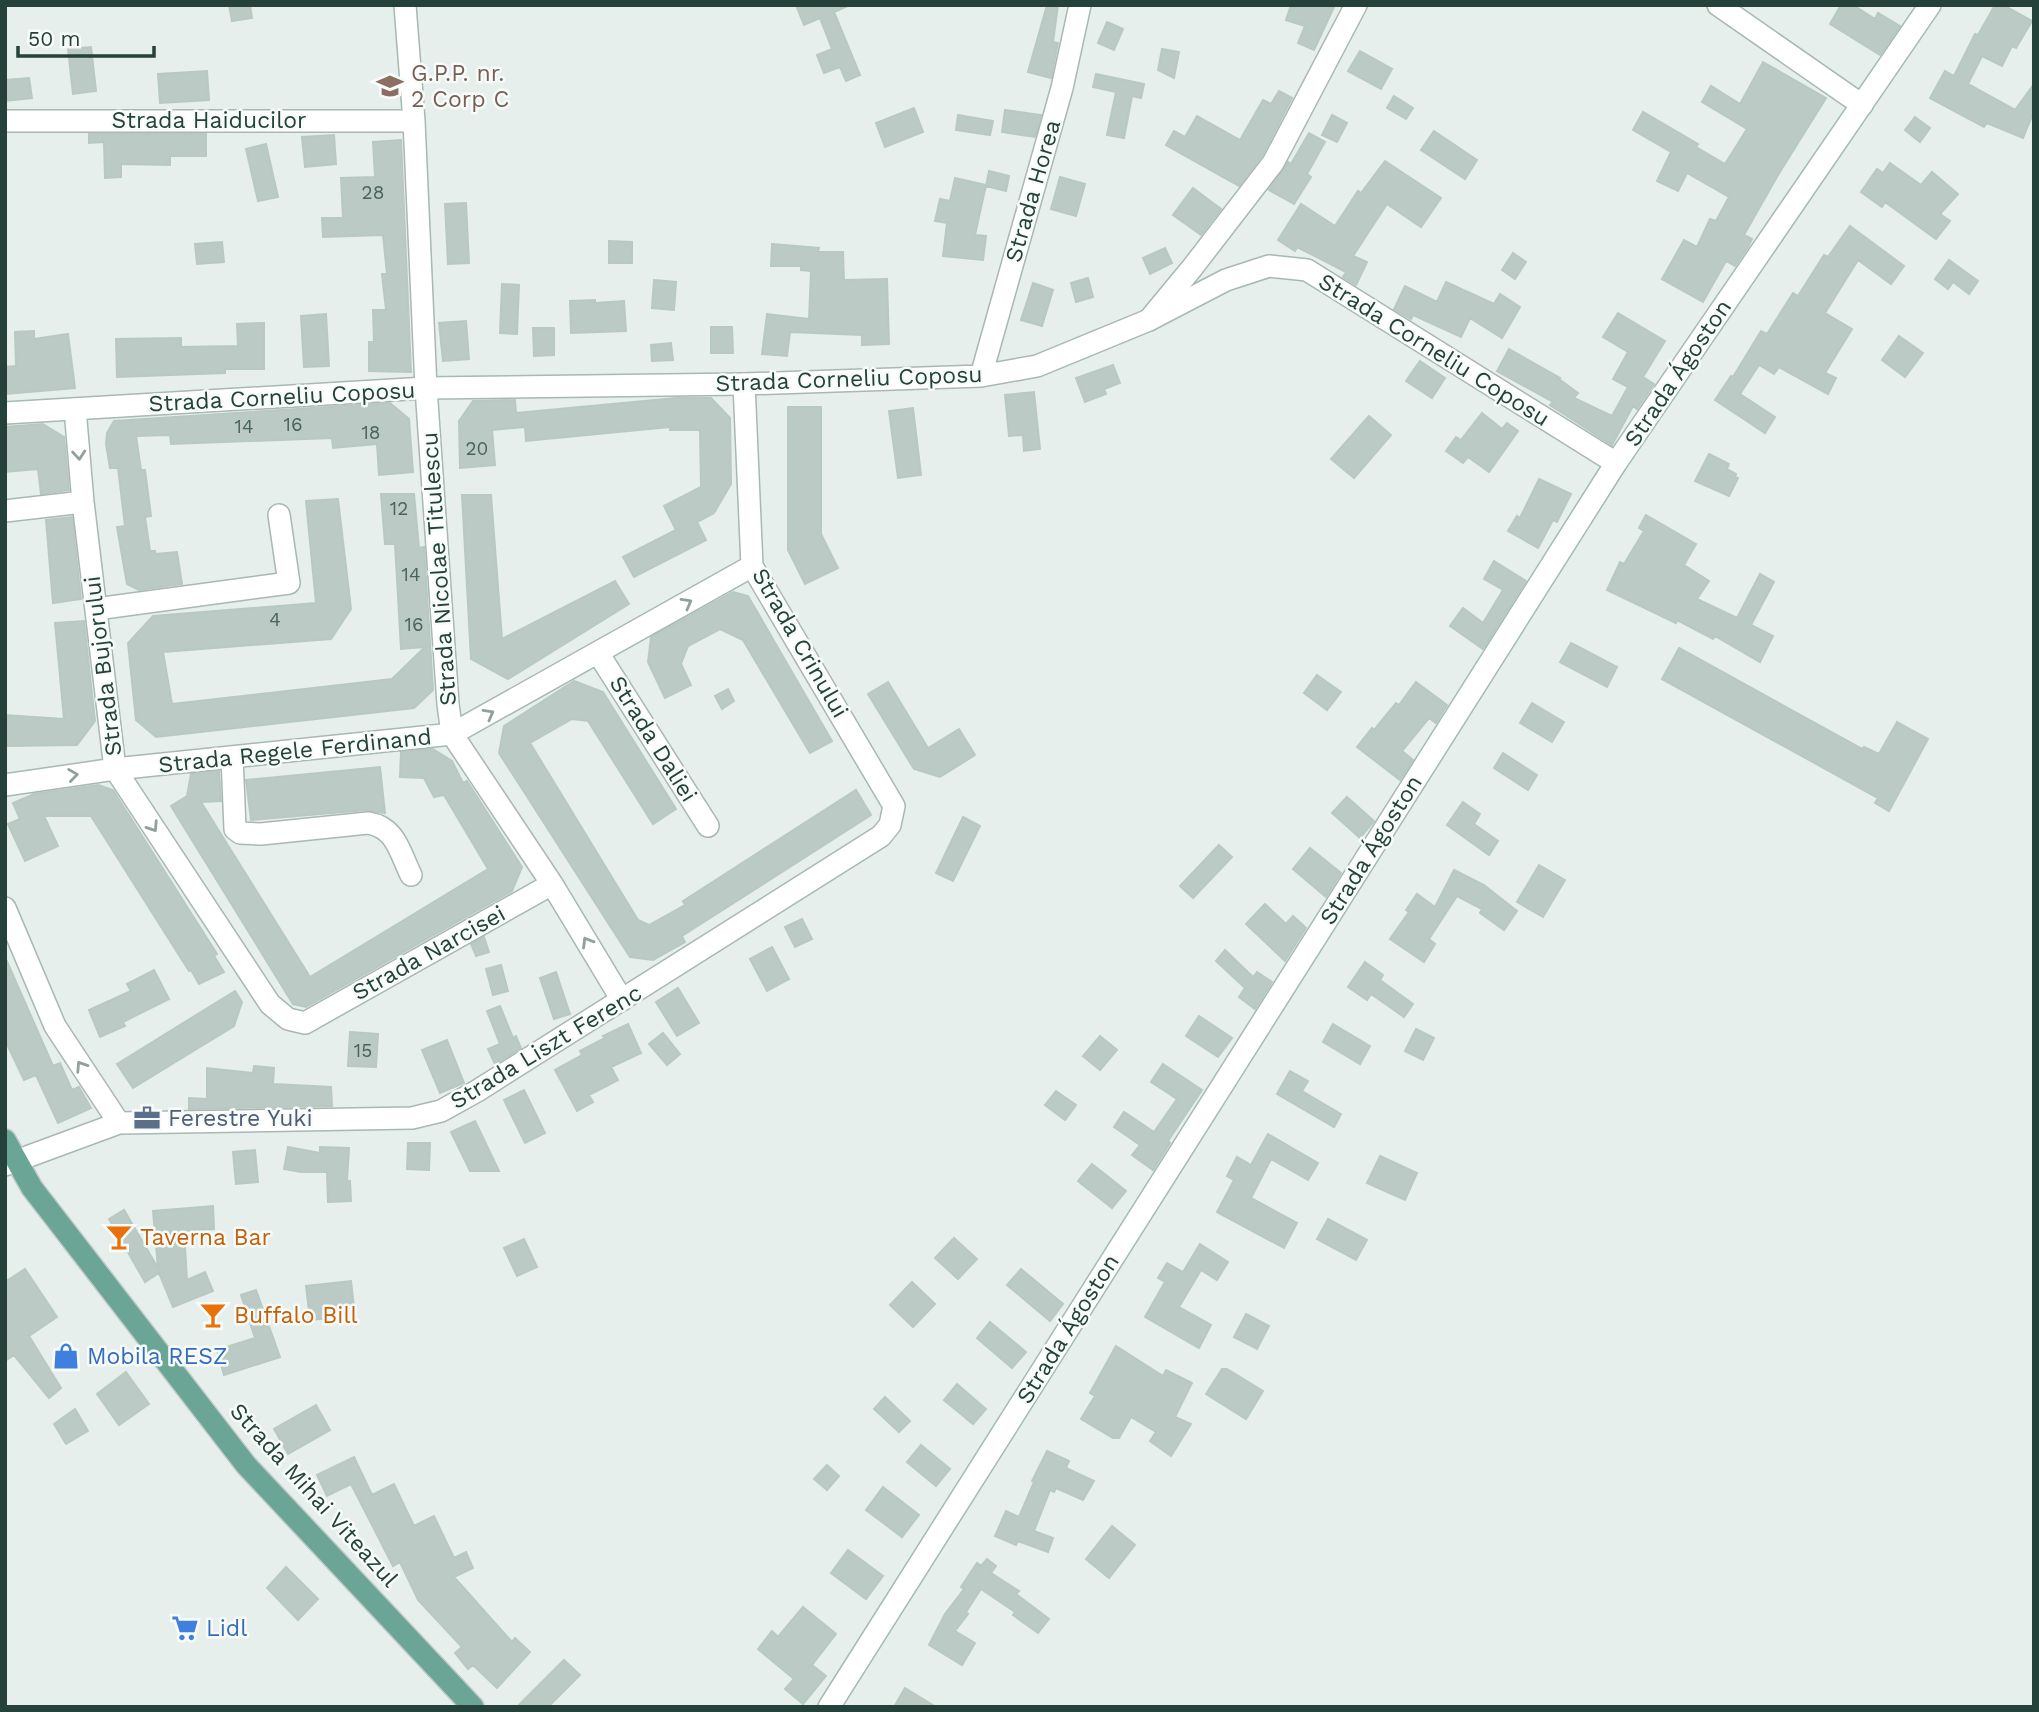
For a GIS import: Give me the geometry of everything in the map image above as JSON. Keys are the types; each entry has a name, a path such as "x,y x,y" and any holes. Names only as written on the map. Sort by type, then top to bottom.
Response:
{"main road":[{"name":"Strada Mihai Viteazul","path":"5,1140 10,1163 246,1465 473,1707"}],"street":[{"name":"Strada Nicolae Titulescu","path":"404,5 414,121 426,388 452,734 552,884 622,1000"},
{"name":"Strada Horea","path":"981,376 1062,88 1080,5"},
{"path":"1149,320 1273,163 1356,5"},
{"path":"1718,5 1862,105"},
{"name":"Strada Ágoston","path":"829,1707 1616,463 1930,5"},
{"name":"Strada Haiducilor","path":"5,121 414,121"},
{"name":"Strada Corneliu Coposu","path":"5,413 426,388 744,384 981,376 1037,366 1149,320 1226,280 1269,266 1307,270 1616,463"},
{"name":"Strada Crinului","path":"744,384 752,566 894,806"},
{"name":"Strada Bujorului","path":"75,409 83,502 115,769 270,1004 288,1019 305,1023"},
{"path":"5,511 83,502"},
{"path":"96,609 289,583 279,515"},
{"name":"Strada Regele Ferdinand","path":"5,785 115,769 452,734 752,566"},
{"name":"Strada Daliei","path":"598,653 709,826"},
{"path":"232,757 235,829 240,833 261,834 368,822 379,824 389,831 411,875"},
{"name":"Strada Liszt Ferenc","path":"10,1163 119,1123 412,1118 441,1111 477,1091 881,836 890,825 894,806"},
{"name":"Strada Narcisei","path":"305,1023 552,884"},
{"path":"5,908 55,1026 119,1123"}],"building":[{"path":"229,5 250,5 252,18 232,21"},
{"path":"796,5 850,5 834,12 860,75 846,81 840,67 824,73 817,55 832,49 820,18 804,25"},
{"path":"1047,5 1058,5 1053,42 1058,43 1051,78 1028,72"},
{"path":"1291,5 1335,5 1314,50 1298,43 1305,26 1286,20"},
{"path":"1841,5 1853,5 1875,19 1878,13 1900,26 1880,55 1830,24"},
{"path":"1995,5 2003,5 2032,21 2016,48 2012,46 2002,66 1982,56 1968,84 2015,110 2034,84 2034,111 2023,138 1987,123 1984,127 1930,98 1945,71 1954,76 1975,34 1978,35"},
{"path":"1107,22 1123,29 1114,50 1098,43"},
{"path":"91,47 96,91 73,94 68,49"},
{"path":"1162,49 1179,52 1174,78 1158,70"},
{"path":"1360,51 1392,69 1381,89 1348,71"},
{"path":"1763,62 1826,98 1744,235 1752,239 1748,247 1735,266 1726,261 1703,302 1662,279 1684,240 1697,247 1710,219 1716,221 1729,197 1687,173 1678,191 1657,181 1671,152 1633,130 1643,112 1698,144 1696,147 1725,164 1747,129 1702,102 1711,86 1740,104"},
{"path":"207,71 209,100 160,103 158,74"},
{"path":"1096,74 1144,84 1141,98 1132,96 1124,138 1107,135 1116,92 1093,87"},
{"path":"29,78 32,98 5,101 5,80"},
{"path":"1279,91 1292,98 1262,156 1239,186 1166,145 1174,131 1185,137 1197,116 1240,140 1263,100 1271,104"},
{"path":"1394,96 1413,108 1406,119 1387,108"},
{"path":"914,108 923,132 885,147 876,123"},
{"path":"1005,110 1041,115 1035,137 1002,132"},
{"path":"958,115 993,121 990,135 956,130"},
{"path":"1332,115 1347,123 1337,142 1322,135"},
{"path":"1915,117 1930,128 1920,142 1905,130"},
{"path":"1434,131 1477,160 1465,179 1421,150"},
{"path":"1309,133 1325,142 1307,174 1311,177 1294,204 1269,190 1288,162 1291,164"},
{"path":"89,134 206,134 206,156 170,156 170,165 121,164 121,177 105,178 104,142 89,143"},
{"path":"334,135 336,164 305,167 302,137"},
{"path":"401,140 411,372 369,371 369,342 374,342 373,310 386,310 382,274 387,274 383,235 323,237 322,218 343,218 341,178 375,177 373,142"},
{"path":"266,144 278,197 258,201 246,149"},
{"path":"1385,161 1441,198 1421,227 1387,204 1353,256 1367,262 1356,285 1343,277 1346,272 1297,247 1295,251 1278,240 1301,204 1335,226 1358,191 1361,193"},
{"path":"1890,163 1921,185 1932,172 1958,194 1940,214 1950,221 1936,239 1885,202 1882,207 1861,192 1877,169 1883,173"},
{"path":"989,171 1009,176 1006,191 986,186"},
{"path":"1060,177 1085,184 1076,216 1051,209"},
{"path":"955,178 986,185 975,235 986,236 983,260 943,256 947,223 935,221 940,199 950,201"},
{"path":"1193,188 1221,209 1201,235 1173,215"},
{"path":"466,203 469,263 448,264 445,204"},
{"path":"1850,226 1904,266 1891,284 1858,260 1825,313 1852,329 1825,373 1836,378 1828,394 1779,367 1774,374 1759,365 1740,394 1775,417 1765,433 1715,400 1731,376 1733,377 1761,331 1767,334 1793,293 1798,296 1824,255 1828,257"},
{"path":"609,241 632,242 632,263 609,263"},
{"path":"222,242 224,262 197,264 195,244"},
{"path":"772,244 819,248 818,252 843,252 844,280 887,279 889,344 862,345 862,335 790,332 787,356 762,354 767,314 809,319 811,271 801,270 801,266 771,266"},
{"path":"1165,248 1172,263 1150,274 1143,258"},
{"path":"1513,253 1526,262 1515,279 1502,270"},
{"path":"1949,260 1978,281 1969,294 1953,282 1948,289 1935,279"},
{"path":"1088,278 1093,297 1076,302 1071,283"},
{"path":"654,280 676,282 674,310 652,308"},
{"path":"1446,282 1494,304 1500,294 1520,307 1502,338 1470,318 1461,337 1413,315 1411,319 1394,309 1405,286 1437,302"},
{"path":"1033,283 1053,290 1042,326 1021,320"},
{"path":"502,284 519,285 517,334 500,333"},
{"path":"595,300 595,303 624,301 626,331 571,333 570,301"},
{"path":"1618,313 1665,341 1643,377 1654,384 1637,409 1633,406 1612,445 1550,405 1553,402 1497,371 1509,349 1560,378 1578,393 1574,398 1612,416 1628,387 1613,379 1628,352 1603,337"},
{"path":"326,314 329,366 304,367 301,316"},
{"path":"466,321 469,359 443,361 439,323"},
{"path":"264,323 264,369 225,369 225,373 117,377 116,339 181,338 181,347 238,346 237,324"},
{"path":"711,327 732,327 733,353 711,353"},
{"path":"533,328 554,328 554,355 534,356"},
{"path":"34,331 34,339 68,334 75,388 6,394 5,367 16,366 15,332"},
{"path":"1899,336 1923,353 1905,377 1882,360"},
{"path":"671,343 673,360 652,361 651,345"},
{"path":"1420,361 1445,378 1432,398 1406,381"},
{"path":"1113,365 1120,383 1104,389 1106,394 1085,402 1076,378"},
{"path":"1034,392 1040,449 1024,451 1023,435 1009,436 1005,395"},
{"path":"676,398 711,398 730,418 731,484 714,513 697,522 706,540 634,577 623,557 676,530 664,506 701,487 700,430 670,430 670,427 526,441 525,427 492,430 495,465 460,468 459,421 473,401 515,400 516,413"},
{"path":"390,403 409,419 413,472 379,475 377,444 333,448 332,438 171,444 170,435 136,436 141,470 145,470 151,516 145,517 150,551 155,551 155,554 177,552 182,584 139,590 127,584 117,527 125,526 118,468 110,468 106,444 107,433 114,421"},
{"path":"788,407 821,407 821,534 838,568 805,584 788,550"},
{"path":"913,408 921,475 898,478 889,411"},
{"path":"1482,413 1502,429 1507,423 1518,431 1489,472 1468,457 1463,463 1446,451 1456,437 1461,440"},
{"path":"1369,416 1391,435 1354,478 1331,459"},
{"path":"43,424 64,437 69,490 41,494 38,469 5,472 5,427"},
{"path":"1709,454 1729,464 1727,469 1738,478 1729,496 1695,481"},
{"path":"1539,479 1571,494 1557,522 1553,520 1538,548 1508,531 1517,516 1520,518"},
{"path":"381,494 414,494 419,548 424,547 433,690 414,708 156,737 136,720 128,643 153,616 316,603 306,501 338,499 351,609 331,639 163,652 172,704 392,679 425,647 401,649 395,544 385,544"},
{"path":"462,495 491,495 502,639 615,581 629,604 508,679 471,659"},
{"path":"1646,515 1696,544 1684,565 1709,581 1697,599 1737,618 1760,574 1774,582 1751,625 1773,636 1760,662 1715,636 1713,639 1677,620 1676,623 1607,590 1620,562 1624,564 1644,531 1639,528"},
{"path":"72,517 81,599 53,603 46,520"},
{"path":"1494,561 1526,581 1483,649 1450,626 1463,608 1483,623 1503,590 1484,579"},
{"path":"733,592 748,596 832,741 810,753 743,640 720,629 688,646 681,664 691,685 665,698 648,662 651,637"},
{"path":"84,621 95,721 77,745 5,746 5,715 64,719 55,623"},
{"path":"1571,643 1617,667 1607,687 1560,662"},
{"path":"1679,648 1862,749 1864,747 1879,754 1897,722 1928,739 1889,811 1875,803 1878,798 1662,679"},
{"path":"1317,675 1341,692 1327,710 1304,693"},
{"path":"574,681 603,692 676,809 653,824 588,721 572,719 530,743 638,920 649,925 685,905 683,901 856,790 871,815 682,936 685,942 653,960 630,957 499,753 504,726"},
{"path":"888,682 928,748 959,729 975,755 940,777 914,769 868,694"},
{"path":"1416,682 1447,705 1436,723 1429,718 1402,751 1413,760 1400,780 1357,747 1396,703 1399,705"},
{"path":"728,689 734,701 722,709 715,696"},
{"path":"1532,703 1564,722 1552,742 1520,723"},
{"path":"433,749 452,761 463,783 467,781 522,867 512,891 306,1007 293,1004 171,806 187,796 191,774 219,771 221,801 201,802 310,977 488,869 444,795 434,797 424,778 400,777 401,752"},
{"path":"1503,753 1537,775 1528,790 1494,768"},
{"path":"380,767 385,813 367,810 251,820 246,780"},
{"path":"98,785 113,790 217,954 214,956 224,972 199,984 91,816 44,816 58,846 25,861 8,824 20,819 13,803 34,794"},
{"path":"1347,797 1374,821 1360,838 1332,813"},
{"path":"1463,802 1480,814 1474,824 1498,841 1489,855 1447,825"},
{"path":"963,817 980,826 953,881 936,873"},
{"path":"1219,845 1232,857 1193,898 1180,886"},
{"path":"1310,848 1341,873 1326,897 1293,869"},
{"path":"1539,865 1565,880 1543,917 1517,902"},
{"path":"1454,870 1484,885 1517,911 1504,930 1480,913 1482,909 1457,896 1429,939 1435,944 1424,962 1390,939 1409,912 1406,910 1417,894 1435,907"},
{"path":"1265,904 1286,924 1293,916 1306,928 1285,961 1246,924"},
{"path":"802,919 812,939 795,947 785,927"},
{"path":"484,937 489,952 476,956 471,944"},
{"path":"772,947 789,979 767,991 750,959"},
{"path":"1225,950 1253,977 1257,972 1272,982 1255,1009 1239,997 1245,988 1216,961"},
{"path":"5,957 53,1066 60,1063 72,1090 79,1087 91,1108 58,1123 36,1075 24,1080 5,1040"},
{"path":"1365,962 1383,975 1380,980 1413,1004 1404,1017 1371,994 1367,1000 1348,987"},
{"path":"501,965 508,991 493,995 486,969"},
{"path":"154,970 169,999 123,1022 125,1026 100,1037 89,1010 131,991 127,984"},
{"path":"556,972 570,1014 554,1019 540,978"},
{"path":"678,988 699,1023 677,1036 656,1002"},
{"path":"235,991 242,1002 234,1026 133,1088 117,1064"},
{"path":"500,1006 513,1038 516,1036 521,1048 495,1064 488,1049 500,1044 487,1011"},
{"path":"1199,1016 1232,1038 1218,1057 1186,1036"},
{"path":"628,1024 641,1053 611,1067 618,1080 589,1095 593,1102 577,1111 555,1070 582,1055 580,1051 605,1038 603,1036"},
{"path":"1333,1024 1370,1046 1360,1064 1323,1042"},
{"path":"1416,1029 1434,1038 1423,1060 1405,1051"},
{"path":"350,1032 378,1034 376,1067 348,1066"},
{"path":"663,1033 680,1054 667,1065 649,1044"},
{"path":"1100,1036 1117,1050 1100,1070 1083,1056"},
{"path":"447,1040 464,1083 440,1093 422,1050"},
{"path":"1163,1064 1202,1090 1168,1141 1170,1143 1153,1170 1132,1155 1140,1145 1114,1127 1124,1112 1154,1132 1177,1099 1151,1082"},
{"path":"254,1066 274,1068 273,1084 331,1087 332,1106 189,1109 189,1098 207,1099 207,1068 253,1073"},
{"path":"1290,1071 1308,1081 1302,1091 1341,1114 1334,1127 1277,1094"},
{"path":"524,1090 545,1133 525,1143 504,1100"},
{"path":"1056,1091 1076,1105 1065,1120 1045,1105"},
{"path":"475,1121 499,1171 470,1171 451,1132"},
{"path":"1268,1134 1318,1163 1308,1180 1271,1159 1251,1198 1297,1223 1284,1248 1217,1212 1234,1180 1227,1176 1237,1157 1251,1165"},
{"path":"408,1143 430,1143 429,1170 407,1169"},
{"path":"288,1147 320,1153 320,1147 349,1148 347,1181 350,1181 351,1201 328,1202 327,1172 284,1169"},
{"path":"255,1150 258,1182 236,1184 233,1152"},
{"path":"1380,1156 1417,1173 1405,1200 1367,1183"},
{"path":"1092,1164 1126,1191 1112,1208 1078,1181"},
{"path":"213,1206 214,1229 184,1231 187,1280 205,1272 213,1291 173,1307 159,1273 145,1282 109,1219 124,1210 158,1268 153,1211"},
{"path":"1328,1219 1367,1240 1356,1260 1317,1239"},
{"path":"954,1238 977,1259 958,1279 935,1258"},
{"path":"524,1239 537,1267 517,1276 504,1248"},
{"path":"1200,1244 1228,1262 1217,1280 1201,1270 1179,1307 1211,1325 1199,1348 1145,1317 1165,1282 1158,1278 1167,1263 1183,1272"},
{"path":"25,1269 57,1317 29,1336 61,1388 49,1398 14,1355 5,1361 5,1282"},
{"path":"1021,1269 1063,1304 1050,1321 1007,1285"},
{"path":"351,1281 355,1316 310,1320 306,1286"},
{"path":"912,1282 935,1304 913,1327 890,1305"},
{"path":"256,1290 280,1357 224,1375 217,1350 255,1338 241,1295"},
{"path":"1246,1314 1269,1326 1257,1349 1234,1337"},
{"path":"990,1322 1026,1352 1012,1368 977,1338"},
{"path":"1116,1346 1163,1376 1166,1370 1192,1383 1175,1417 1191,1424 1171,1456 1150,1441 1156,1432 1131,1417 1119,1438 1113,1438 1081,1419 1095,1396 1090,1393"},
{"path":"1222,1369 1227,1369 1263,1391 1246,1419 1206,1394"},
{"path":"126,1372 149,1404 119,1425 97,1394"},
{"path":"957,1384 986,1409 973,1424 944,1400"},
{"path":"885,1397 910,1421 899,1432 874,1409"},
{"path":"316,1405 330,1430 288,1454 274,1429"},
{"path":"75,1409 88,1431 66,1444 54,1424"},
{"path":"921,1445 950,1469 936,1486 907,1462"},
{"path":"1047,1451 1069,1461 1066,1468 1094,1481 1083,1500 1056,1488 1054,1492 1050,1490 1034,1531 1053,1538 1048,1552 1018,1541 1016,1545 995,1536 1006,1511 1019,1517"},
{"path":"354,1457 372,1495 394,1484 414,1526 434,1516 454,1558 466,1552 473,1568 454,1577 512,1642 515,1638 530,1652 497,1688 473,1665 468,1669 455,1653 462,1647 418,1600 400,1562 393,1566 351,1484 327,1496 317,1475"},
{"path":"827,1465 839,1476 827,1490 814,1479"},
{"path":"883,1487 919,1515 902,1537 866,1510"},
{"path":"1112,1526 1135,1545 1109,1578 1086,1559"},
{"path":"848,1550 883,1576 866,1599 831,1573"},
{"path":"987,1559 996,1566 991,1573 1019,1591 1016,1594 1049,1619 1038,1633 1013,1615 1015,1612 981,1589 966,1612 968,1614 955,1631 975,1643 962,1665 929,1645 977,1563 981,1566"},
{"path":"286,1567 318,1599 298,1620 267,1588"},
{"path":"803,1607 836,1634 812,1665 826,1676 803,1704 785,1689 794,1679 758,1649 772,1631 778,1637"},
{"path":"564,1660 580,1675 548,1707 517,1707"},
{"path":"905,1688 936,1707 894,1707"}],"place":[{"name":"G.P.P. nr. 2 Corp C","path":"390,86"},
{"name":"Ferestre Yuki","path":"147,1118"},
{"name":"Taverna Bar","path":"119,1237"},
{"name":"Buffalo Bill","path":"213,1315"},
{"name":"Mobila RESZ","path":"66,1356"},
{"name":"Lidl","path":"185,1628"}]}
